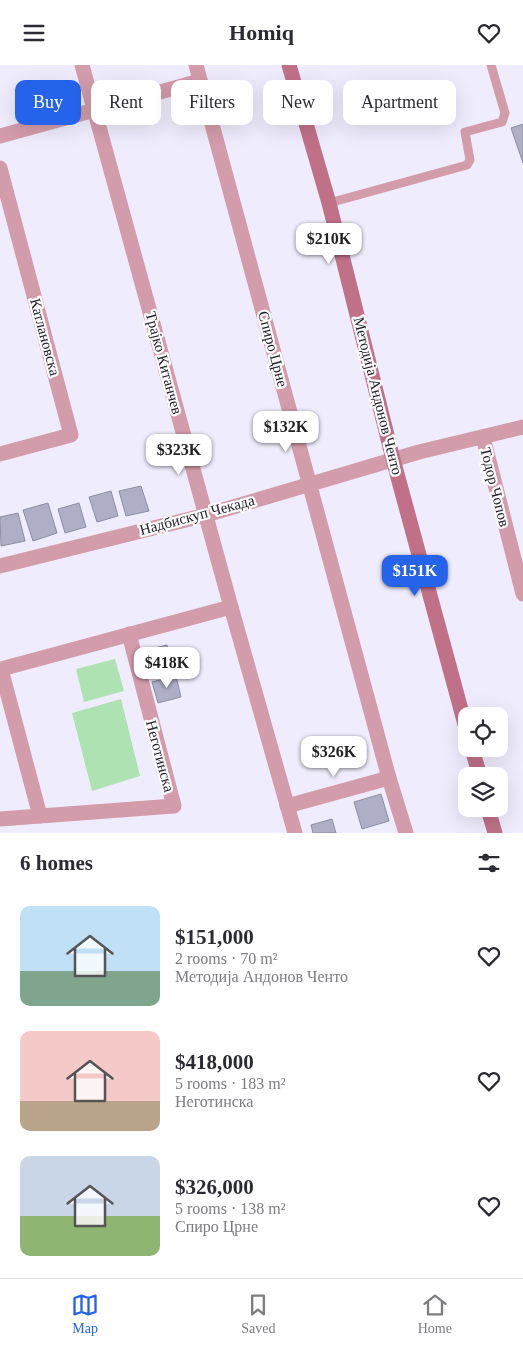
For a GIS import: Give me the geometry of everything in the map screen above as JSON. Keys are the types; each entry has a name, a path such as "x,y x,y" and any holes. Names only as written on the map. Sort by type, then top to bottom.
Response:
{"main road":[{"name":"Методија Андонов Ченто","path":"289,65 329,203 393,459 460,707"},
{"path":"490,817 495,833"}],"street":[{"name":"Трајко Китанчев","path":"82,65 91,99"},
{"name":"Спиро Црне","path":"196,65 200,80"},
{"path":"0,137 91,111"},
{"name":"Трајко Китанчев","path":"98,125 295,833"},
{"name":"Спиро Црне","path":"212,125 389,778 406,833"},
{"name":"Катлановска","path":"0,168 71,435 0,455"},
{"name":"Надбискуп Чекада","path":"0,566 206,515 393,459 523,427"},
{"name":"Тодор Чопов","path":"483,437 523,594"},
{"path":"40,816 1,666 231,607"},
{"name":"Неготинска","path":"0,819 174,806 129,634"},
{"path":"287,806 389,778"}],"lane":[{"path":"329,203 467,165 470,160 465,133 502,121 506,113 491,65"}],"green space":[{"path":"115,659 124,691 84,702 76,669"},
{"path":"121,699 140,776 92,791 72,713"}],"building":[{"path":"523,124 523,163 511,128"},
{"path":"141,486 149,511 126,516 119,491"},
{"path":"111,491 118,516 97,522 89,497"},
{"path":"48,503 57,533 33,541 23,510"},
{"path":"79,503 86,527 65,533 58,509"},
{"path":"18,513 25,541 1,546 0,517"},
{"path":"167,645 172,665 151,670 146,650"},
{"path":"176,676 181,697 158,703 152,682"},
{"path":"381,794 389,821 362,829 354,802"},
{"path":"332,819 336,833 313,833 311,825"}]}
